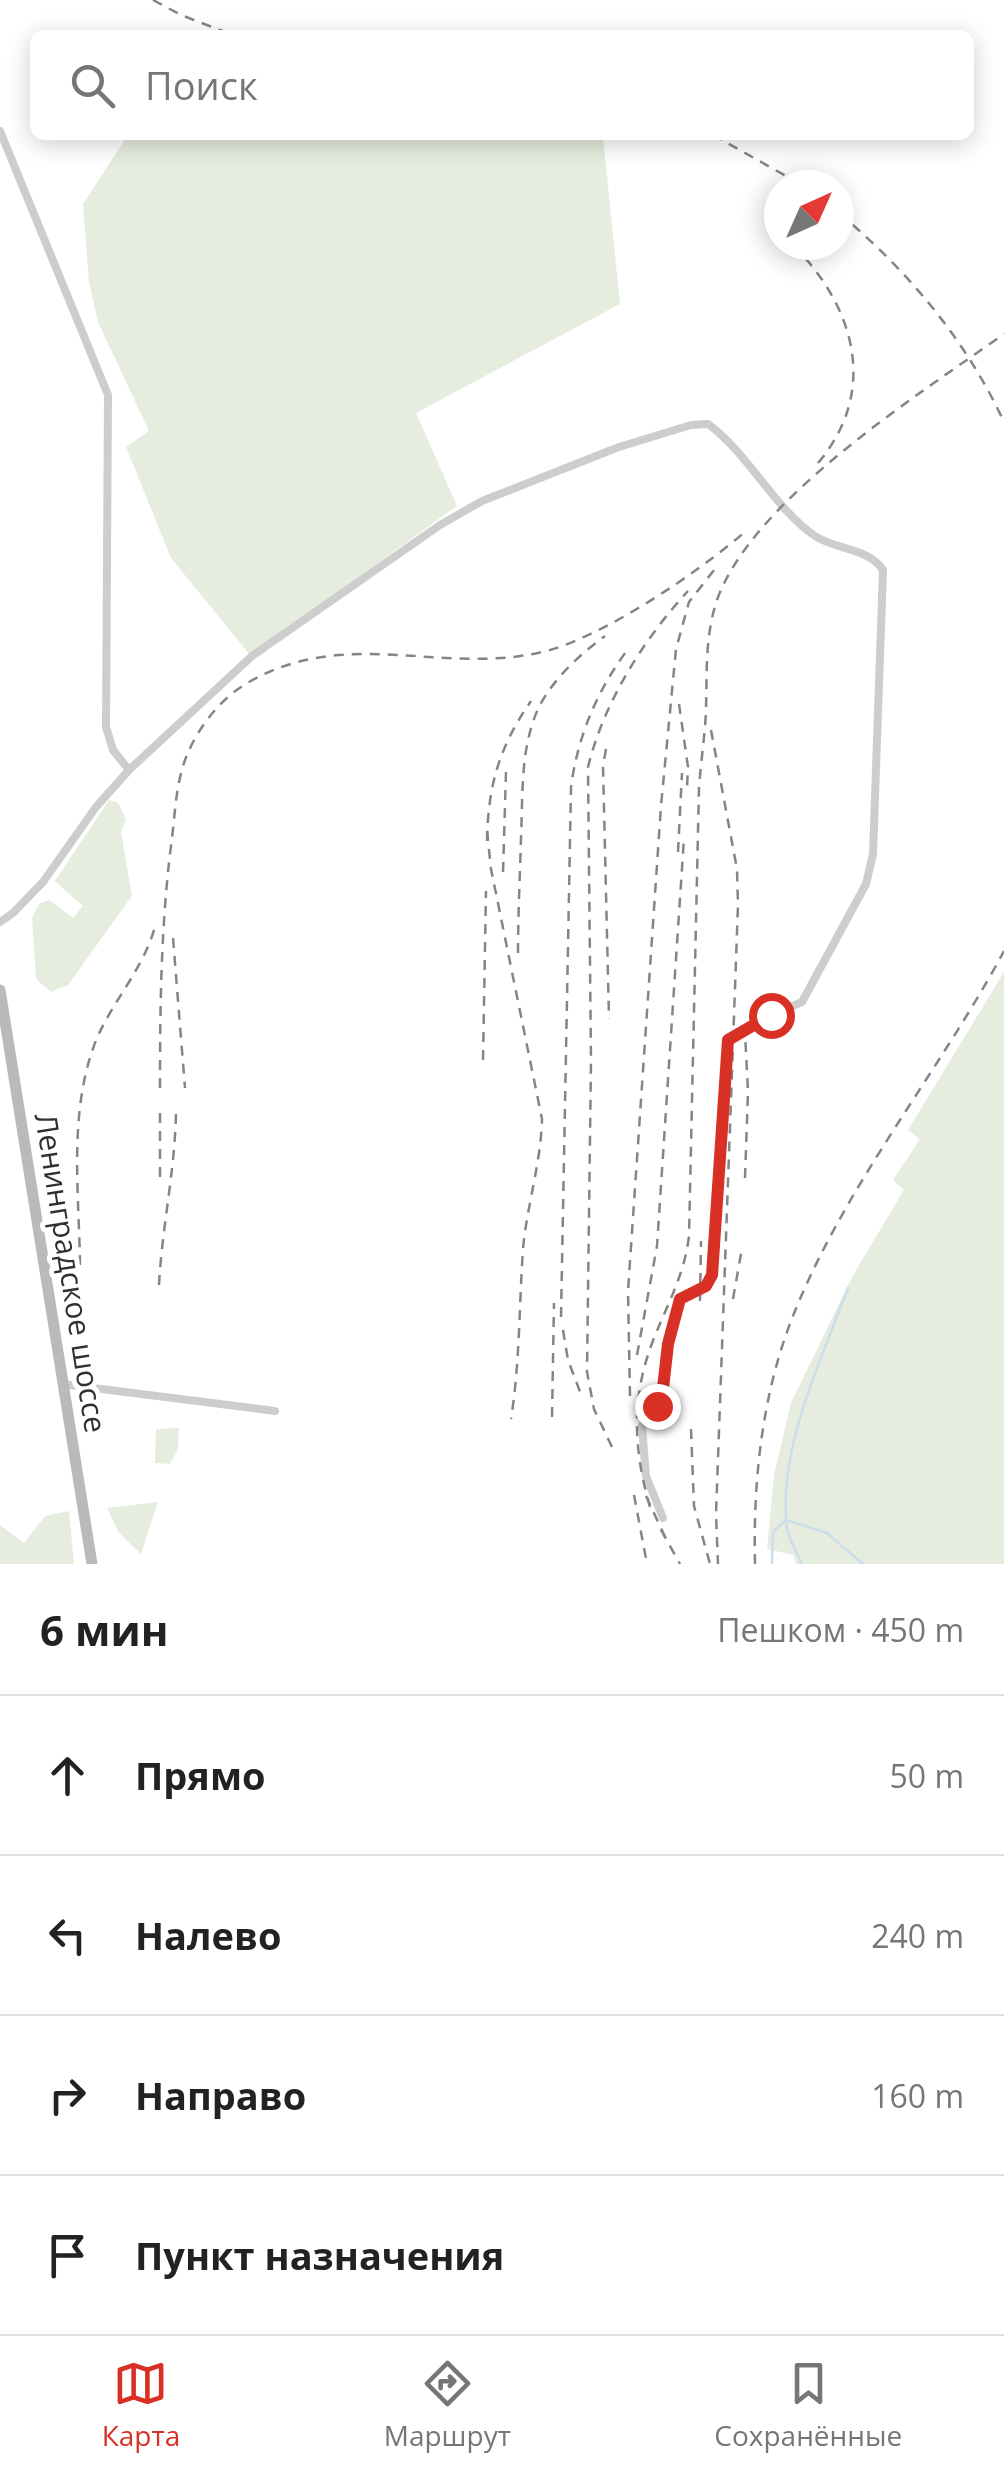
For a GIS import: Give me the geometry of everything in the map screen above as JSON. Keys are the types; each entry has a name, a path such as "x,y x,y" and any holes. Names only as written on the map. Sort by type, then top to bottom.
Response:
{"main road":[{"name":"Ленинградское шоссе","path":"0,990 92,1564"}],"street":[{"path":"0,131 108,395 106,727 112,750 129,770"},
{"path":"0,922 42,882 96,807 129,770 252,656 440,525 482,501 619,447 691,425 708,424 798,522 818,538 876,560 883,570 873,854 866,884 802,1002 728,1040 712,1275 706,1286 680,1299 668,1344 662,1397 642,1426 646,1476 664,1518"},
{"path":"62,1384 275,1411"}],"shaded area":[{"path":"125,140 603,140 620,304 416,413 457,506 250,655 171,558 126,447 149,431 98,322 89,282 83,204"},
{"path":"109,800 118,803 126,819 121,832 132,896 68,985 51,992 36,979 32,918 39,904 49,900 73,918 83,906 55,881"},
{"path":"1004,972 1004,1564 796,1564 793,1555 767,1549 774,1475 791,1403 852,1277 904,1190 893,1180 920,1139 908,1130"},
{"path":"179,1428 178,1449 170,1464 155,1463 156,1429"},
{"path":"158,1502 141,1554 119,1533 107,1508"},
{"path":"69,1511 74,1564 0,1564 0,1525 24,1543 45,1516"}],"waterway":[{"path":"802,1564 786,1526 790,1461 805,1402 848,1288"},
{"path":"772,1564 773,1532 786,1520 827,1533 863,1564"}],"railway":[{"path":"153,0 220,30"},
{"path":"722,140 775,170"},
{"path":"854,226 933,308 972,363 1004,422"},
{"path":"806,260 832,295 852,350 849,407 837,436 818,463"},
{"path":"650,1507 638,1446 640,1387 689,1236 699,787 712,616 734,565 799,490 884,419 1004,334"},
{"path":"160,1088 163,931 177,791 195,739 228,697 249,682 285,666 321,657 356,654 501,658 562,646 647,603 746,531"},
{"path":"630,1396 628,1291 661,806 676,649 689,602 718,565"},
{"path":"612,1447 594,1409 587,1372 591,1061 588,767 604,719 627,673 688,591"},
{"path":"518,953 524,772 532,724 558,678 605,636"},
{"path":"561,1317 571,787 590,714 628,649"},
{"path":"487,841 497,768 531,701"},
{"path":"679,704 687,788"},
{"path":"711,730 737,869 738,905 716,1514 718,1564"},
{"path":"606,749 603,766 609,1019"},
{"path":"503,872 506,772"},
{"path":"678,852 682,773"},
{"path":"487,831 491,869 542,1119 523,1249 511,1419"},
{"path":"637,1355 657,1246 684,838"},
{"path":"483,1060 486,891"},
{"path":"80,1265 77,1150 88,1065 97,1038 138,967 156,922"},
{"path":"173,938 185,1088"},
{"path":"755,1564 762,1438 774,1376 793,1316 814,1268 865,1175 1004,951"},
{"path":"745,1033 745,1178"},
{"path":"160,1112 160,1177"},
{"path":"159,1285 176,1112"},
{"path":"700,1301 701,1241"},
{"path":"733,1299 742,1248"},
{"path":"552,1417 554,1303"},
{"path":"563,1330 568,1360 582,1397"},
{"path":"691,1429 694,1506 710,1564"},
{"path":"634,1495 647,1564"},
{"path":"646,1496 666,1539"},
{"path":"661,1530 680,1564"}],"route":[{"path":"657,1406 680,1299 706,1286 712,1275 728,1040 771,1015"}]}
